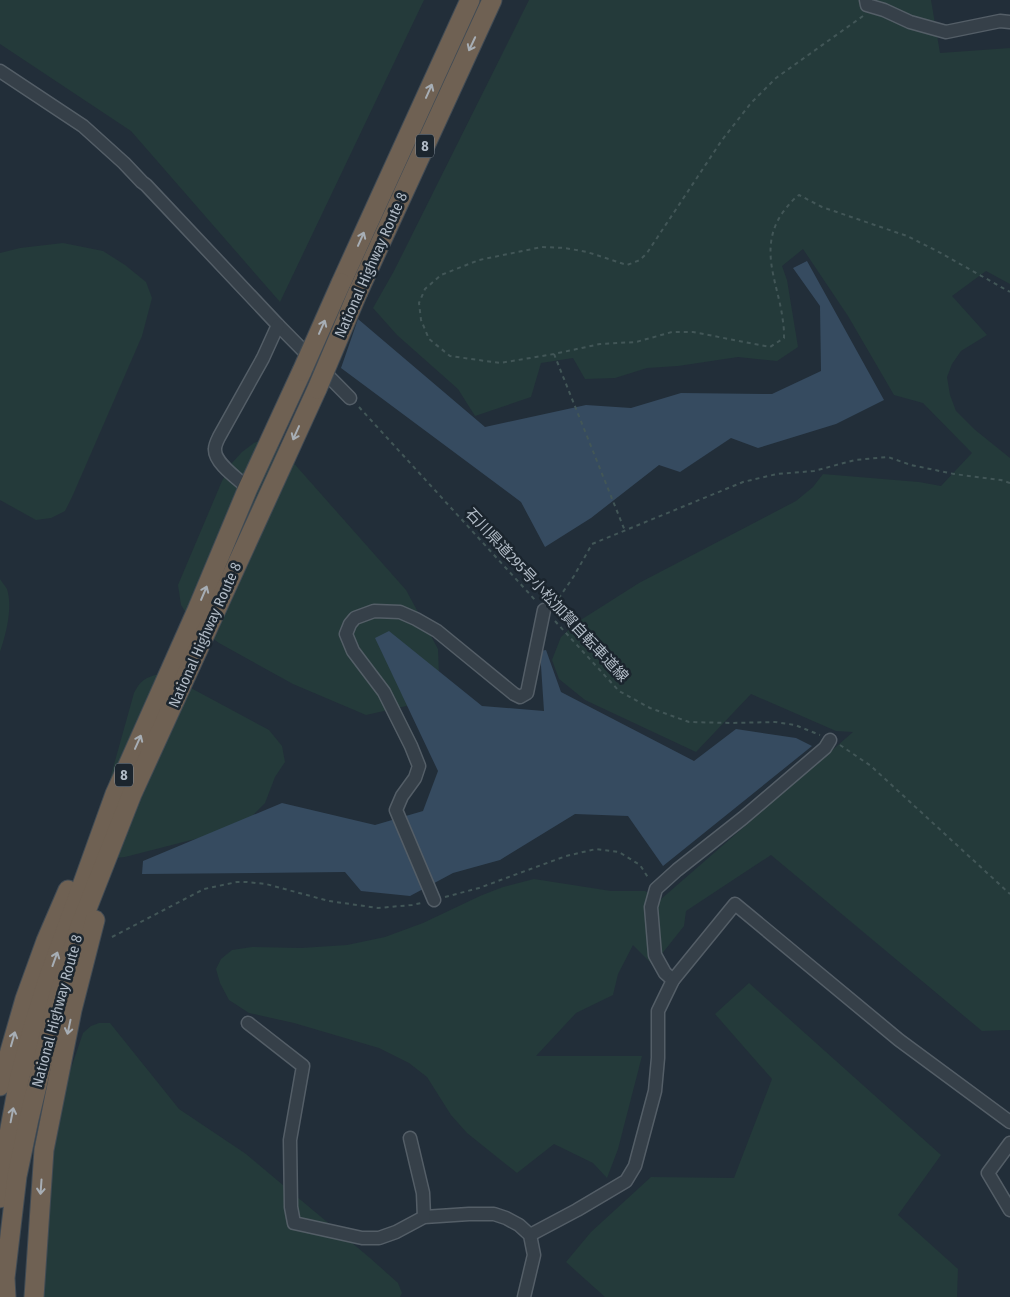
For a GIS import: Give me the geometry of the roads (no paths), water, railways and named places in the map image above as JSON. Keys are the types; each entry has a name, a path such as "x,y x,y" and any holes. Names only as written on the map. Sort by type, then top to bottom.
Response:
{"highway":[{"name":"National Highway Route 8","path":"0,1198 3,1166 19,1080 47,982 248,488 470,0"},
{"name":"National Highway Route 8","path":"6,1297 6,1269 17,1176 29,1120 58,998 124,794 316,389 358,292 492,0"},
{"path":"0,1086 25,999 46,941 82,858 124,794"},
{"path":"34,1297 44,1150 72,1010 124,794"}],"street":[{"path":"872,2 910,22 946,32 1000,21 1010,22"},
{"path":"0,71 83,126 124,163 278,326 350,398"},
{"path":"248,488 219,461 215,447 278,326"},
{"path":"432,896 396,810 402,796 415,778 419,766 384,692 353,651 346,634 350,624 356,618 374,611 400,612 408,615 437,631 520,697 527,693 546,612"},
{"path":"673,980 665,973 655,955 651,907 656,889 676,870 742,818 825,748 830,740"},
{"path":"530,1235 626,1182 635,1166 655,1091 658,1058 658,1011 673,980 735,904 899,1040 1010,1122"},
{"path":"248,1024 303,1066 290,1140 291,1208 294,1223 362,1238 379,1238 396,1232 424,1217 494,1214 519,1225 530,1235 534,1255 524,1297"},
{"path":"410,1138 423,1192 424,1217"},
{"path":"1010,1143 988,1173 1010,1210"}],"water":[{"path":"807,261 884,400 836,424 758,448 731,438 680,472 659,465 591,518 545,547 521,502 341,368 358,319 485,427 586,405 631,408 681,393 772,394 821,371 820,306 793,268"},
{"path":"389,631 482,706 544,711 540,651 546,650 561,692 694,761 736,729 796,738 812,746 663,866 628,816 575,814 500,860 453,873 410,896 361,891 345,872 142,874 143,861 282,803 375,825 423,811 438,771 375,638"}]}
